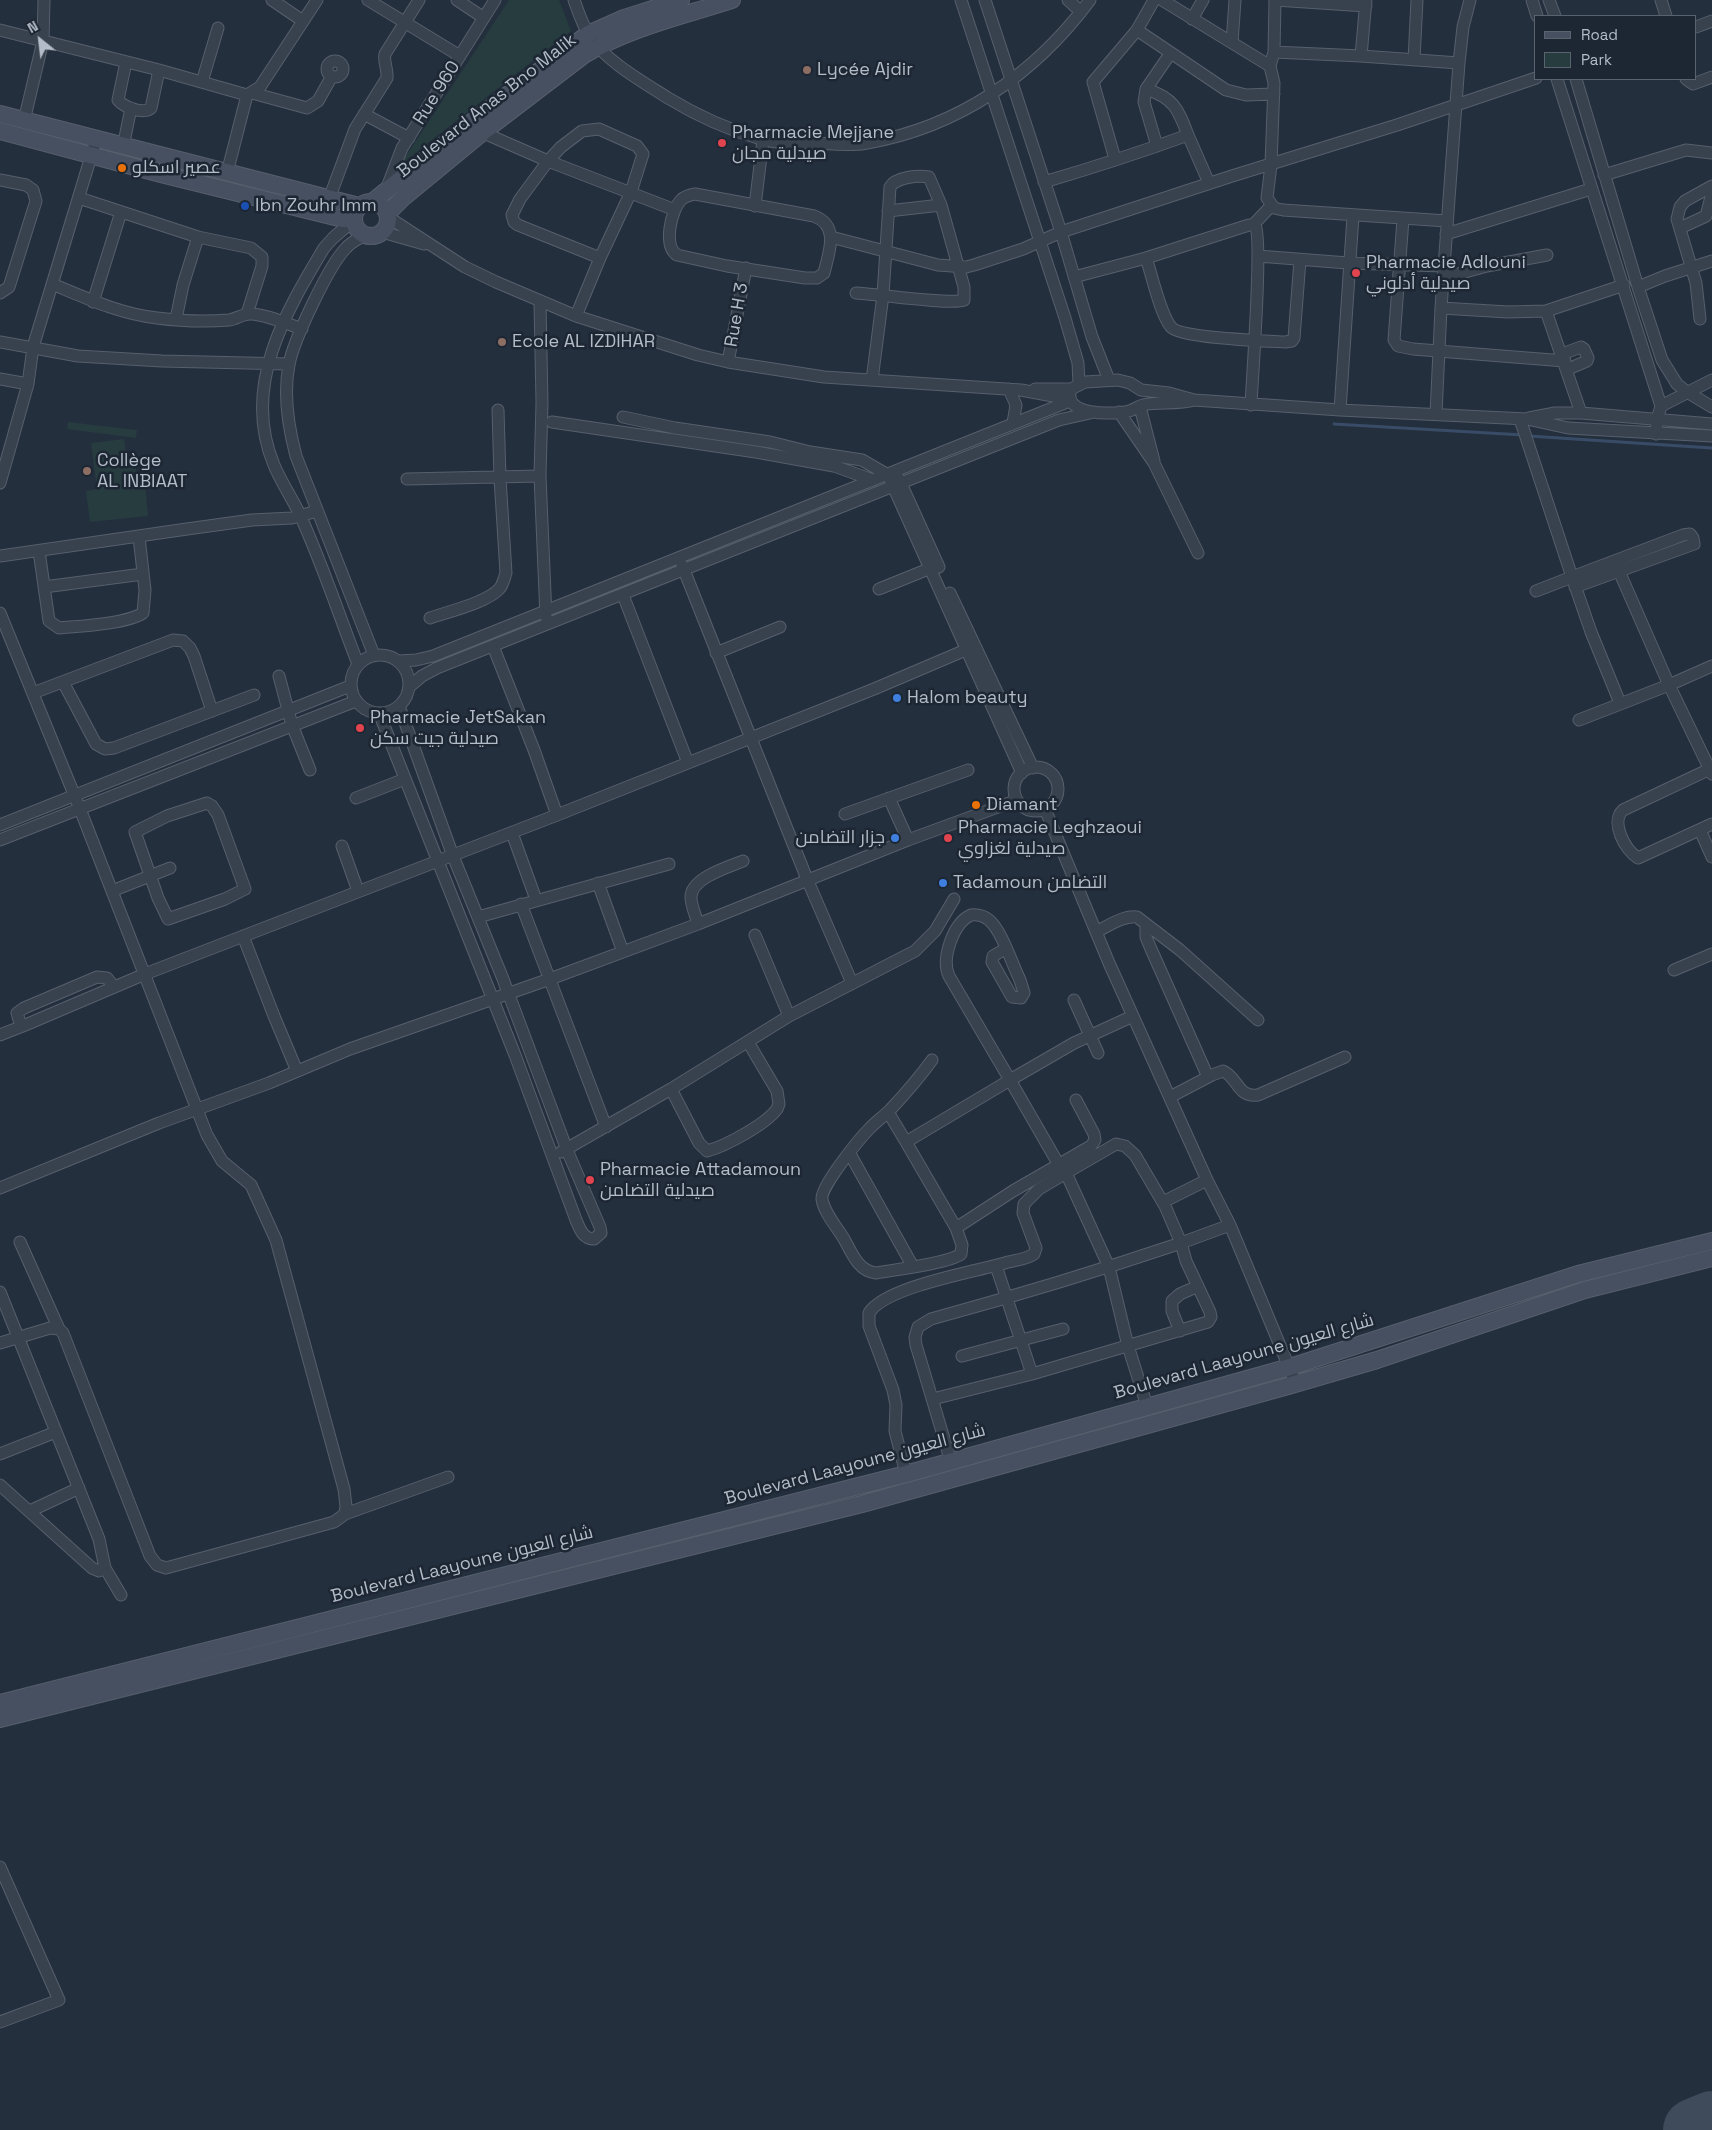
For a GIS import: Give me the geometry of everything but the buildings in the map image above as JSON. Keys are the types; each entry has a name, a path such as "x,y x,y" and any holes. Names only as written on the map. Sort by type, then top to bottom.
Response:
{"street":[{"path":"24,121 43,41 44,0"},
{"path":"272,0 303,22"},
{"path":"227,173 250,94 260,87 316,0"},
{"path":"368,0 460,56"},
{"path":"329,199 356,130 386,78 384,56 419,0"},
{"path":"457,0 484,18"},
{"name":"Rue 960","path":"386,190 397,159 408,138 495,0"},
{"path":"574,0 588,34 598,47 622,68 676,103 716,122 763,140 802,143 865,143 932,124 969,108 992,95 1011,81 1054,44 1090,0"},
{"name":"Boulevard Anas Bno Malik","path":"360,212 468,124 588,34 624,18 681,0"},
{"name":"Boulevard Anas Bno Malik","path":"386,221 404,196 559,73 598,47 648,27 732,0"},
{"path":"961,0 1078,363 1072,393 1076,407 1096,412"},
{"path":"985,0 1061,232 1092,337 1109,380"},
{"path":"1068,0 1081,12"},
{"path":"1115,159 1093,82 1137,30 1154,0"},
{"path":"1162,0 1270,66"},
{"path":"1192,19 1203,0"},
{"path":"1232,43 1234,0"},
{"path":"1271,206 1267,193 1271,165 1274,94 1274,83 1270,66 1274,52 1275,0 1366,3 1361,56"},
{"path":"1414,60 1417,0"},
{"path":"1436,414 1441,308 1459,63 1463,27 1470,0"},
{"path":"1532,0 1537,15"},
{"path":"1549,0 1555,15"},
{"path":"1661,0 1666,15"},
{"path":"1697,27 1712,21"},
{"path":"202,82 218,28"},
{"path":"0,30 307,108 318,101 332,76"},
{"path":"1137,30 1226,90 1246,95 1274,94"},
{"path":"1274,52 1459,63"},
{"path":"1157,146 1144,98 1146,88 1170,54"},
{"path":"126,62 117,98 120,103 131,108 146,111 151,108 159,70"},
{"path":"1687,80 1693,84 1712,77"},
{"path":"831,237 938,265 966,267 989,261 1061,232 1534,79"},
{"path":"1557,80 1661,406 1656,420 1656,434"},
{"path":"1576,80 1638,287 1662,360 1669,374 1686,392 1712,407"},
{"path":"1146,88 1175,105 1181,115 1209,183"},
{"path":"123,146 131,108"},
{"path":"0,114 94,147 240,194 343,218 382,206 386,221 415,243 428,244 472,270 540,302 576,316 698,355 728,362 824,377 1072,393"},
{"path":"364,114 408,138"},
{"path":"468,124 548,161 675,210"},
{"path":"576,316 641,164 642,151 637,146 599,129 582,131 561,147 548,161 520,199 512,215 518,225 600,258"},
{"path":"0,131 94,147 123,146 329,199 360,212"},
{"path":"1044,182 1188,135"},
{"path":"755,206 763,140"},
{"path":"0,483 28,384 33,347 94,147"},
{"path":"1604,175 1686,150 1712,153"},
{"path":"856,293 882,295 961,302 965,298 964,287 941,205 931,179 922,176 896,181 892,184 888,193 886,250 882,295 872,380"},
{"path":"0,180 26,185 33,190 36,201 9,287 0,293"},
{"path":"1700,319 1698,295 1692,268 1677,219 1682,204 1712,186"},
{"path":"1446,234 1591,188"},
{"path":"1680,228 1706,216 1712,193"},
{"path":"695,194 755,206 820,218 828,225 831,237 824,273 817,278 805,278 691,258 673,252 669,244 675,210 683,198 695,194"},
{"path":"79,198 198,237 251,248 262,257 262,266 247,314"},
{"path":"888,211 941,205"},
{"path":"1271,206 1283,210 1353,216 1447,221"},
{"path":"1074,277 1146,258 1254,224 1271,206"},
{"path":"93,302 121,212"},
{"path":"360,212 358,231 365,235 374,236 386,221"},
{"path":"358,664 300,516 273,464 265,434 263,393 268,363 282,322 324,248 360,212"},
{"path":"1340,410 1348,263 1353,216"},
{"path":"1403,219 1395,343 1402,348 1565,362"},
{"path":"1251,405 1258,256 1257,230 1254,224"},
{"path":"365,235 346,248 339,257 302,329 289,364 287,409 289,432 296,456 374,655"},
{"path":"176,319 183,285 198,237"},
{"path":"1443,278 1546,254"},
{"path":"1258,256 1348,263 1444,266"},
{"path":"1146,258 1164,314 1173,329 1180,332 1254,341 1292,341 1300,260"},
{"path":"1638,287 1712,261"},
{"name":"Rue H 3","path":"728,362 746,268"},
{"path":"52,284 93,302 141,316 231,320 247,314 257,314 302,329"},
{"path":"1441,308 1508,312 1546,311 1624,285"},
{"path":"540,302 542,403 540,476 546,626"},
{"path":"1546,311 1581,413"},
{"path":"0,342 78,356 162,361 289,364"},
{"path":"0,378 28,384"},
{"path":"399,661 433,656 892,473 1013,423 1072,393 1085,382 1109,380 1124,382 1141,390 1169,393 1194,400 1251,405 1524,419 1568,428 1712,436"},
{"path":"1661,406 1712,380"},
{"path":"1009,389 1016,405 1013,423"},
{"path":"1141,390 1144,396 1141,406 1154,463"},
{"path":"409,688 429,671 1059,420 1096,412 1120,412 1141,406 1194,400"},
{"path":"430,618 490,596 504,581 506,574 498,410"},
{"path":"1120,412 1154,463 1198,553"},
{"path":"1524,419 1550,414 1581,413 1712,424"},
{"path":"623,417 675,428 770,442 810,452 862,460 892,473 931,568 971,648"},
{"path":"1524,419 1574,582 1591,632 1620,703"},
{"path":"552,422 756,452 834,466 873,480"},
{"path":"407,479 540,476"},
{"path":"897,486 1027,770"},
{"path":"0,556 187,529 300,516 318,511"},
{"path":"1536,591 1574,582 1619,571 1694,544 1693,538 1690,534 1683,534 1574,582"},
{"path":"39,551 47,616 55,627 103,623 143,614 145,609 139,537"},
{"path":"679,559 808,880 852,983"},
{"path":"879,589 931,568"},
{"path":"1619,571 1669,685 1711,772 1623,810 1619,814 1618,820 1625,844 1629,852 1638,858 1712,824"},
{"path":"44,587 143,574"},
{"path":"623,595 688,763"},
{"path":"0,613 75,796 207,1135 222,1161 251,1185 276,1240 344,1489 345,1514"},
{"path":"716,653 780,627"},
{"path":"33,693 173,640 183,640 194,656 212,711"},
{"path":"493,646 534,750 557,816"},
{"path":"0,1035 145,974 557,816 874,689 971,648"},
{"path":"374,655 391,657 399,661 408,677 409,688 406,698 399,706 386,712 379,713 362,708 356,701 350,686 352,674 358,664 374,655"},
{"path":"1579,720 1712,666"},
{"path":"279,676 292,725 310,770"},
{"path":"63,682 96,744 105,749 114,748 254,695"},
{"path":"0,825 350,686"},
{"path":"0,840 356,701"},
{"path":"379,713 515,1055 580,1229 588,1239 598,1237 601,1233 600,1227 567,1150 509,995 453,856 399,706"},
{"path":"1042,768 1050,772 1056,779 1058,787 1057,796 1052,804 1045,809 1031,810 1024,807 1017,800 1015,787 1027,770 1042,768"},
{"path":"845,814 968,770"},
{"path":"356,798 405,779"},
{"path":"889,798 908,840"},
{"path":"0,1188 386,1035 509,995 698,924 908,840 1017,800"},
{"path":"207,803 212,806 218,815 246,888 225,899 170,919 158,898 150,877 136,830 167,816 207,803"},
{"path":"1045,809 1133,1016 1207,1180 1230,1225 1296,1384"},
{"path":"1700,830 1712,857"},
{"path":"512,833 534,894"},
{"path":"342,846 358,891"},
{"path":"698,924 691,898 692,891 696,885 718,871 743,861"},
{"path":"478,916 669,864"},
{"path":"112,891 170,868"},
{"path":"598,883 623,952"},
{"path":"553,1156 567,1150 671,1089 790,1016 915,951 935,931 954,899"},
{"path":"521,904 606,1127"},
{"path":"1005,948 989,919 977,914 971,915 962,920 947,951 945,964 949,976 1062,1169 1109,1267 1128,1346 1147,1406"},
{"path":"1096,932 1133,916 1180,950 1258,1020"},
{"path":"1146,924 1146,937 1150,949 1208,1077"},
{"path":"755,935 790,1016"},
{"path":"243,936 297,1071"},
{"path":"1674,970 1712,954"},
{"path":"23,1026 18,1020 17,1013 36,1001 97,977 107,978 114,988"},
{"path":"1074,1000 1098,1053"},
{"path":"906,1142 1090,1035 1133,1016"},
{"path":"671,1089 698,1143 708,1150 719,1147 763,1122 777,1108 779,1098 748,1042"},
{"path":"515,1055 530,1050"},
{"path":"1170,1097 1208,1077 1223,1072 1227,1073 1239,1089 1252,1096 1276,1088 1345,1057"},
{"path":"888,1112 956,1228 962,1245 960,1255 942,1261 876,1273 864,1270 832,1218 822,1198 822,1191 832,1175 870,1128 888,1112 932,1060"},
{"path":"906,1474 895,1431 896,1405 893,1390 869,1326 869,1313 878,1303 890,1296 1034,1254 1036,1248 1023,1213 1024,1204 1094,1142 1091,1127 1076,1100"},
{"path":"933,1399 1032,1374 1201,1325 1210,1320 1210,1312 1162,1202 1135,1154 1121,1145 1116,1144 1013,1191 956,1228"},
{"path":"850,1154 912,1266"},
{"path":"1162,1202 1207,1180"},
{"path":"950,1462 916,1345 915,1337 918,1327 931,1319 1109,1267 1230,1225"},
{"name":"Boulevard Laayoune شارع العيون","path":"0,1703 906,1474 1290,1367 1578,1274 1712,1241"},
{"path":"20,1242 67,1342 150,1556 157,1565 166,1568 334,1522 345,1514 448,1478"},
{"path":"0,1719 862,1504 1296,1384 1377,1360 1585,1290 1712,1258"},
{"path":"996,1266 1032,1374"},
{"path":"1180,1331 1172,1311 1172,1301 1180,1294 1198,1286"},
{"path":"0,1292 99,1539 105,1568 121,1595"},
{"path":"0,1343 18,1336 50,1328 60,1329"},
{"path":"962,1356 1063,1329"},
{"path":"0,1454 56,1432"},
{"path":"0,1485 30,1510 92,1568 99,1572 105,1568"},
{"path":"30,1510 79,1488"},
{"path":"0,2022 59,2000 2,1875"}],"green space":[{"path":"509,0 559,0 571,31 400,165"},
{"path":"68,422 137,430 136,438 67,429"},
{"path":"124,439 127,460 135,459 138,484 145,484 148,516 90,522 86,491 97,489 91,443"}],"waterway":[{"path":"1334,424 1523,435"},
{"path":"1529,436 1712,448"}],"runway":[{"path":"1695,2130 1712,2123"}],"place":[{"name":"Lycée Ajdir","path":"807,70"},
{"name":"Pharmacie Mejjane صيدلية مجان","path":"722,143"},
{"name":"عصير اسكلو","path":"122,168"},
{"name":"Ibn Zouhr Imm","path":"245,206"},
{"name":"Pharmacie Adlouni صيدلية أدلوني","path":"1356,273"},
{"name":"Ecole AL IZDIHAR","path":"502,342"},
{"name":"Collège AL INBIAAT","path":"87,471"},
{"name":"Halom beauty","path":"897,698"},
{"name":"Pharmacie JetSakan صيدلية جيت سكن","path":"360,728"},
{"name":"Diamant","path":"976,805"},
{"name":"جزار التضامن","path":"895,838"},
{"name":"Pharmacie Leghzaoui صيدلية لغزاوي","path":"948,838"},
{"name":"Tadamoun التضامن","path":"943,883"},
{"name":"Pharmacie Attadamoun صيدلية التضامن","path":"590,1180"}]}
